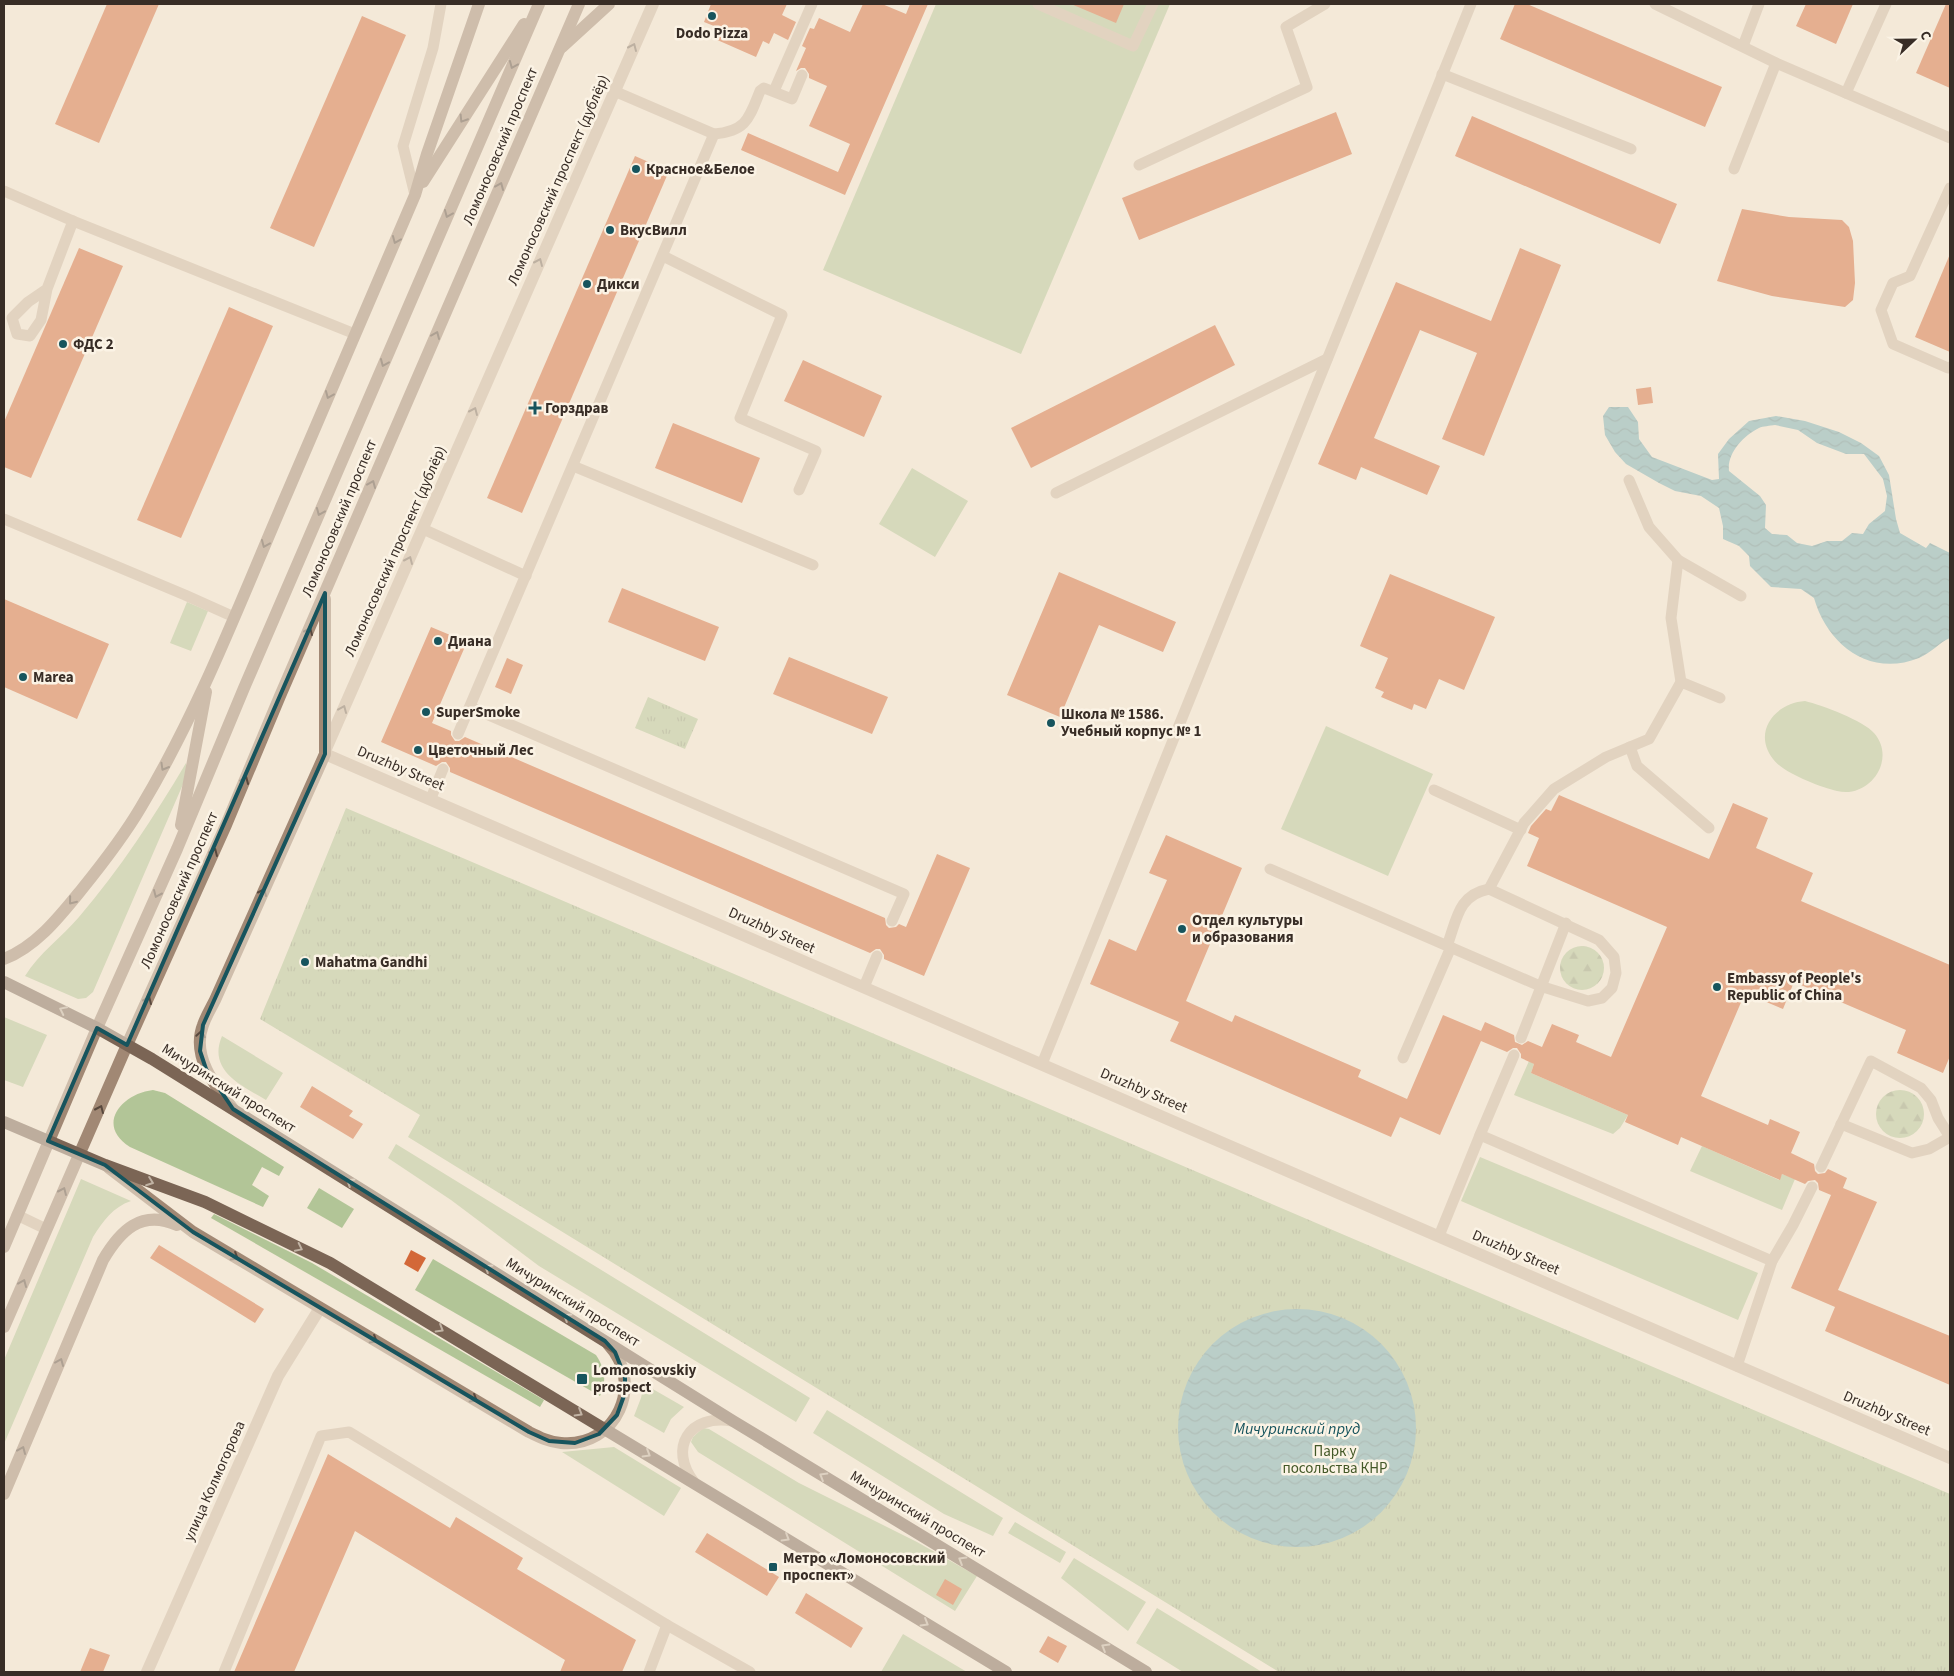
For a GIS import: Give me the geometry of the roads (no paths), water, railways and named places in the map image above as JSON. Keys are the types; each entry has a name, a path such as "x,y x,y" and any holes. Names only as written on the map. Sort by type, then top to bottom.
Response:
{"main road":[{"path":"415,195 538,4"},
{"name":"Ломоносовский проспект","path":"48,1141 177,849 247,681 538,4"},
{"name":"Ломоносовский проспект","path":"80,1153 226,825 579,4"},
{"path":"559,50 609,4"},
{"path":"4,959 18,953 41,935 67,908 107,857 140,809 170,756 210,673 415,195 475,8"},
{"path":"324,754 325,593"},
{"path":"177,849 210,673"},
{"name":"Ломоносовский проспект (дублёр)","path":"233,1109 218,1090 206,1069 200,1051 203,1025 216,1000 324,754"},
{"name":"Мичуринский проспект","path":"4,982 128,1044 733,1421 1146,1672"},
{"path":"4,1122 105,1165 205,1202 330,1263 1006,1672"},
{"path":"4,1247 48,1141"},
{"path":"4,1327 80,1153"},
{"path":"105,1165 193,1232 529,1432 548,1441 575,1443 588,1440 605,1429 617,1415 623,1403 625,1390 622,1364 615,1352 605,1341"},
{"path":"4,1494 103,1260 114,1240 130,1227 151,1219 166,1220 193,1232"}],"street":[{"name":"Ломоносовский проспект (дублёр)","path":"324,754 653,4"},
{"name":"Druzhby Street","path":"324,754 431,798 1950,1458"},
{"name":"улица Колмогорова","path":"146,1672 278,1376 320,1308"}],"lane":[{"path":"415,195 403,146 433,48 441,4"},
{"path":"774,92 812,4"},
{"path":"1038,4 1133,46 1153,4"},
{"path":"1139,165 1307,87 1286,27 1325,4"},
{"path":"1042,1064 1471,4"},
{"path":"1655,4 1776,63 1950,138"},
{"path":"1742,46 1759,4"},
{"path":"1846,93 1886,4"},
{"path":"1734,169 1776,63"},
{"path":"1442,74 1631,150"},
{"path":"614,91 714,134 732,131 748,120 762,89 766,88 792,99 802,75"},
{"path":"458,734 714,134"},
{"path":"1950,188 1910,276 1893,283 1881,310 1893,344 1950,368"},
{"path":"4,191 73,221 355,334"},
{"path":"47,289 73,221"},
{"path":"663,256 782,315 740,418 816,450 799,490"},
{"path":"1056,492 1327,359"},
{"path":"573,466 812,565"},
{"path":"1629,480 1649,527 1678,560 1741,596"},
{"path":"4,519 185,594 234,617"},
{"path":"423,529 526,576"},
{"path":"1489,889 1524,823 1554,789 1606,757 1649,739 1681,682 1671,618 1678,560"},
{"path":"1681,682 1720,698"},
{"path":"470,707 904,894 892,921"},
{"path":"1630,747 1637,766 1709,828"},
{"path":"431,798 443,769"},
{"path":"1434,790 1521,830"},
{"path":"1270,869 1449,946 1540,986 1588,1001 1602,998 1612,988 1616,973 1614,957 1599,940 1566,924 1489,889 1476,892 1464,901 1449,946 1403,1058"},
{"path":"1521,1038 1566,924"},
{"path":"864,987 877,956"},
{"path":"1439,1236 1514,1055"},
{"path":"1821,1166 1841,1124 1871,1062 1922,1088 1931,1100 1938,1118 1950,1137 1929,1149 1912,1154 1841,1124"},
{"path":"1480,1135 1772,1261"},
{"path":"1737,1366 1772,1261 1794,1225 1812,1186"},
{"path":"17,1215 46,1229"},
{"path":"695,1484 682,1461 682,1450 685,1440 698,1424 707,1420 718,1418 733,1421"},
{"path":"224,1672 321,1436 349,1432 667,1625 750,1672"},
{"path":"649,1672 667,1625"}],"water":[{"path":"1609,407 1628,407 1638,422 1639,439 1652,457 1712,480 1719,479 1718,454 1729,439 1749,421 1776,416 1805,421 1839,432 1861,443 1879,456 1889,475 1900,533 1926,548 1930,543 1950,553 1950,638 1923,656 1901,663 1883,664 1867,660 1853,653 1829,630 1820,615 1814,598 1801,589 1771,587 1750,566 1749,556 1739,546 1723,539 1723,526 1719,508 1701,496 1675,491 1626,464 1615,452 1605,435 1603,416","holes":["1775,425 1798,430 1817,443 1846,454 1864,454 1883,479 1887,496 1885,511 1869,524 1863,534 1852,533 1842,541 1827,541 1812,546 1797,543 1787,535 1772,534 1765,528 1766,505 1760,496 1729,471 1733,452 1742,440 1753,431 1761,427"]},
{"name":"Мичуринский пруд","path":"1285,1309 1309,1309 1332,1314 1353,1323 1373,1336 1389,1352 1402,1372 1411,1393 1416,1416 1414,1451 1407,1474 1389,1504 1373,1520 1353,1533 1332,1542 1309,1547 1285,1547 1262,1542 1241,1533 1221,1520 1205,1504 1192,1484 1183,1463 1178,1440 1178,1416 1183,1393 1192,1372 1205,1352 1221,1336 1241,1323 1262,1314"}],"place":[{"name":"Dodo Pizza","path":"712,16"},
{"name":"Красное&Белое","path":"636,169"},
{"name":"ВкусВилл","path":"610,230"},
{"name":"Дикси","path":"587,284"},
{"name":"ФДС 2","path":"63,344"},
{"name":"Горздрав","path":"535,408"},
{"name":"Диана","path":"438,641"},
{"name":"Marea","path":"23,677"},
{"name":"SuperSmoke","path":"426,712"},
{"name":"Школа № 1586. Учебный корпус № 1","path":"1051,723"},
{"name":"Цветочный Лес","path":"418,750"},
{"name":"Отдел культуры и образования","path":"1182,929"},
{"name":"Mahatma Gandhi","path":"305,962"},
{"name":"Embassy of People's Republic of China","path":"1717,987"},
{"name":"Lomonosovskiy prospect","path":"582,1379"},
{"name":"Метро «Ломоносовский проспект»","path":"773,1567"}],"park label":[{"name":"Парк у посольства КНР","path":"1335,1460"}]}
